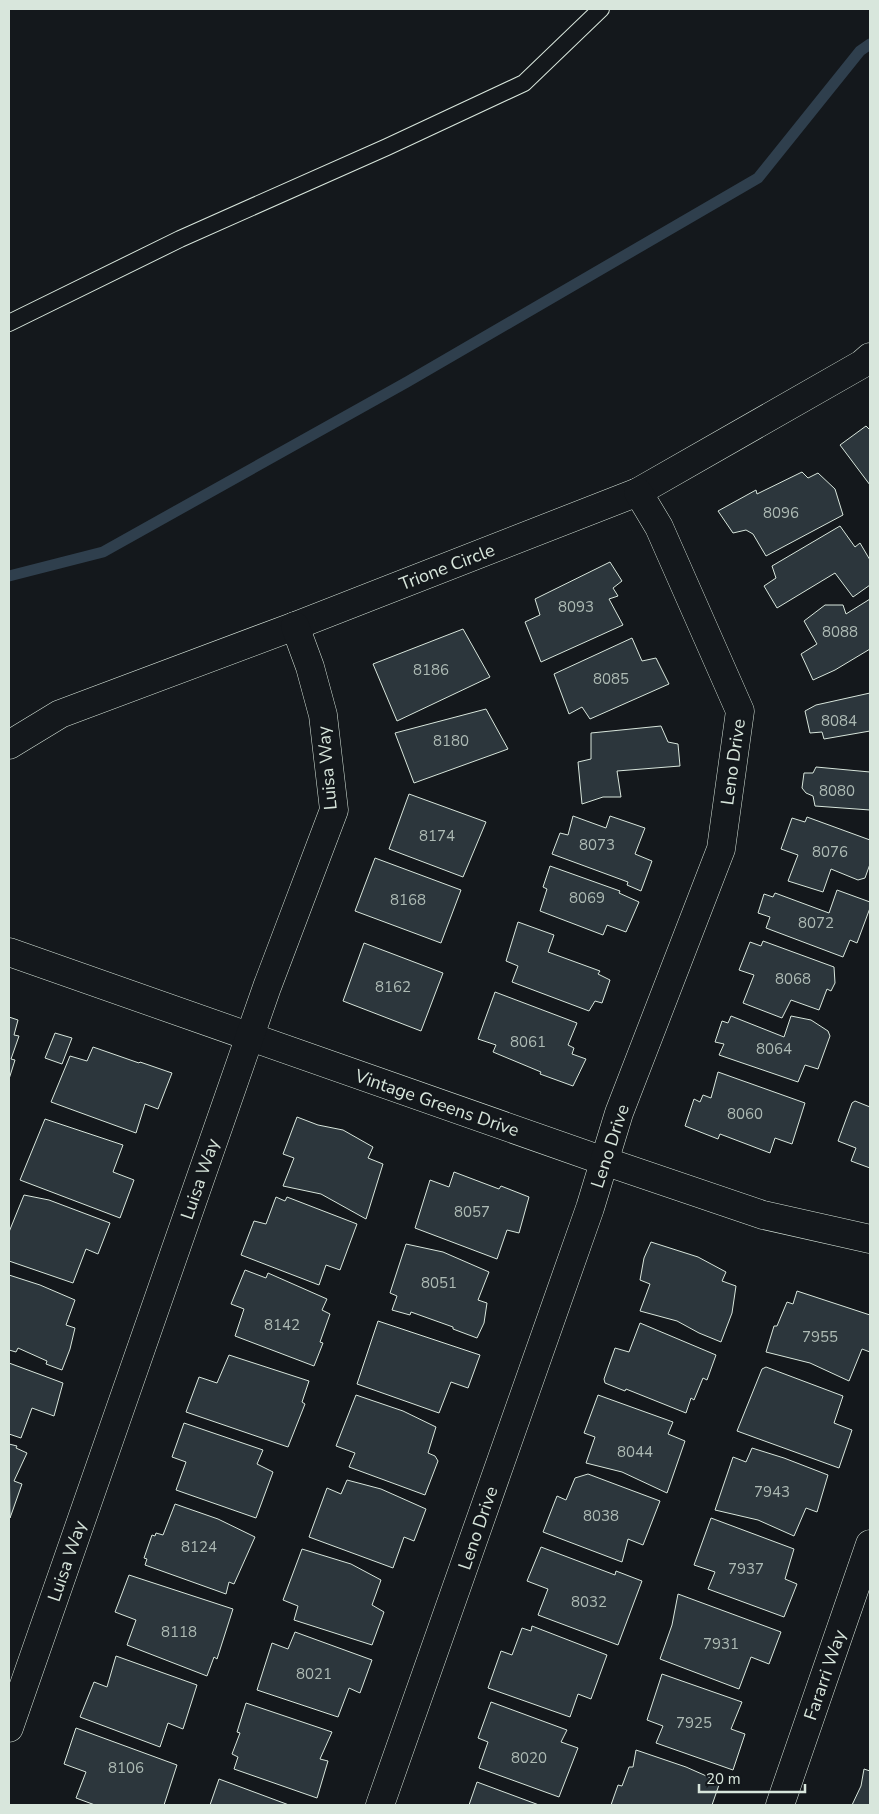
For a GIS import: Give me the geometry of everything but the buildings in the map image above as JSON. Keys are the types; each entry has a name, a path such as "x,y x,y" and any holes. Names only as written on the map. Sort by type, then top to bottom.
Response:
{"street":[{"name":"Trione Circle","path":"9,744 60,714 295,626 638,492 862,364 870,357"},
{"name":"Leno Drive","path":"380,1805 587,1218 623,1104 721,849 740,711 659,527 638,492"},
{"name":"Luisa Way","path":"9,1728 267,987 334,810 323,715 310,667 295,626"},
{"name":"Vintage Greens Drive","path":"9,952 763,1215 870,1239"},
{"name":"Fararri Way","path":"780,1805 870,1544"}],"lane":[{"path":"9,323 180,239 388,147 524,83 601,9"}],"waterway":[{"path":"9,576 103,552 407,382 758,178 860,51 870,44"}]}
